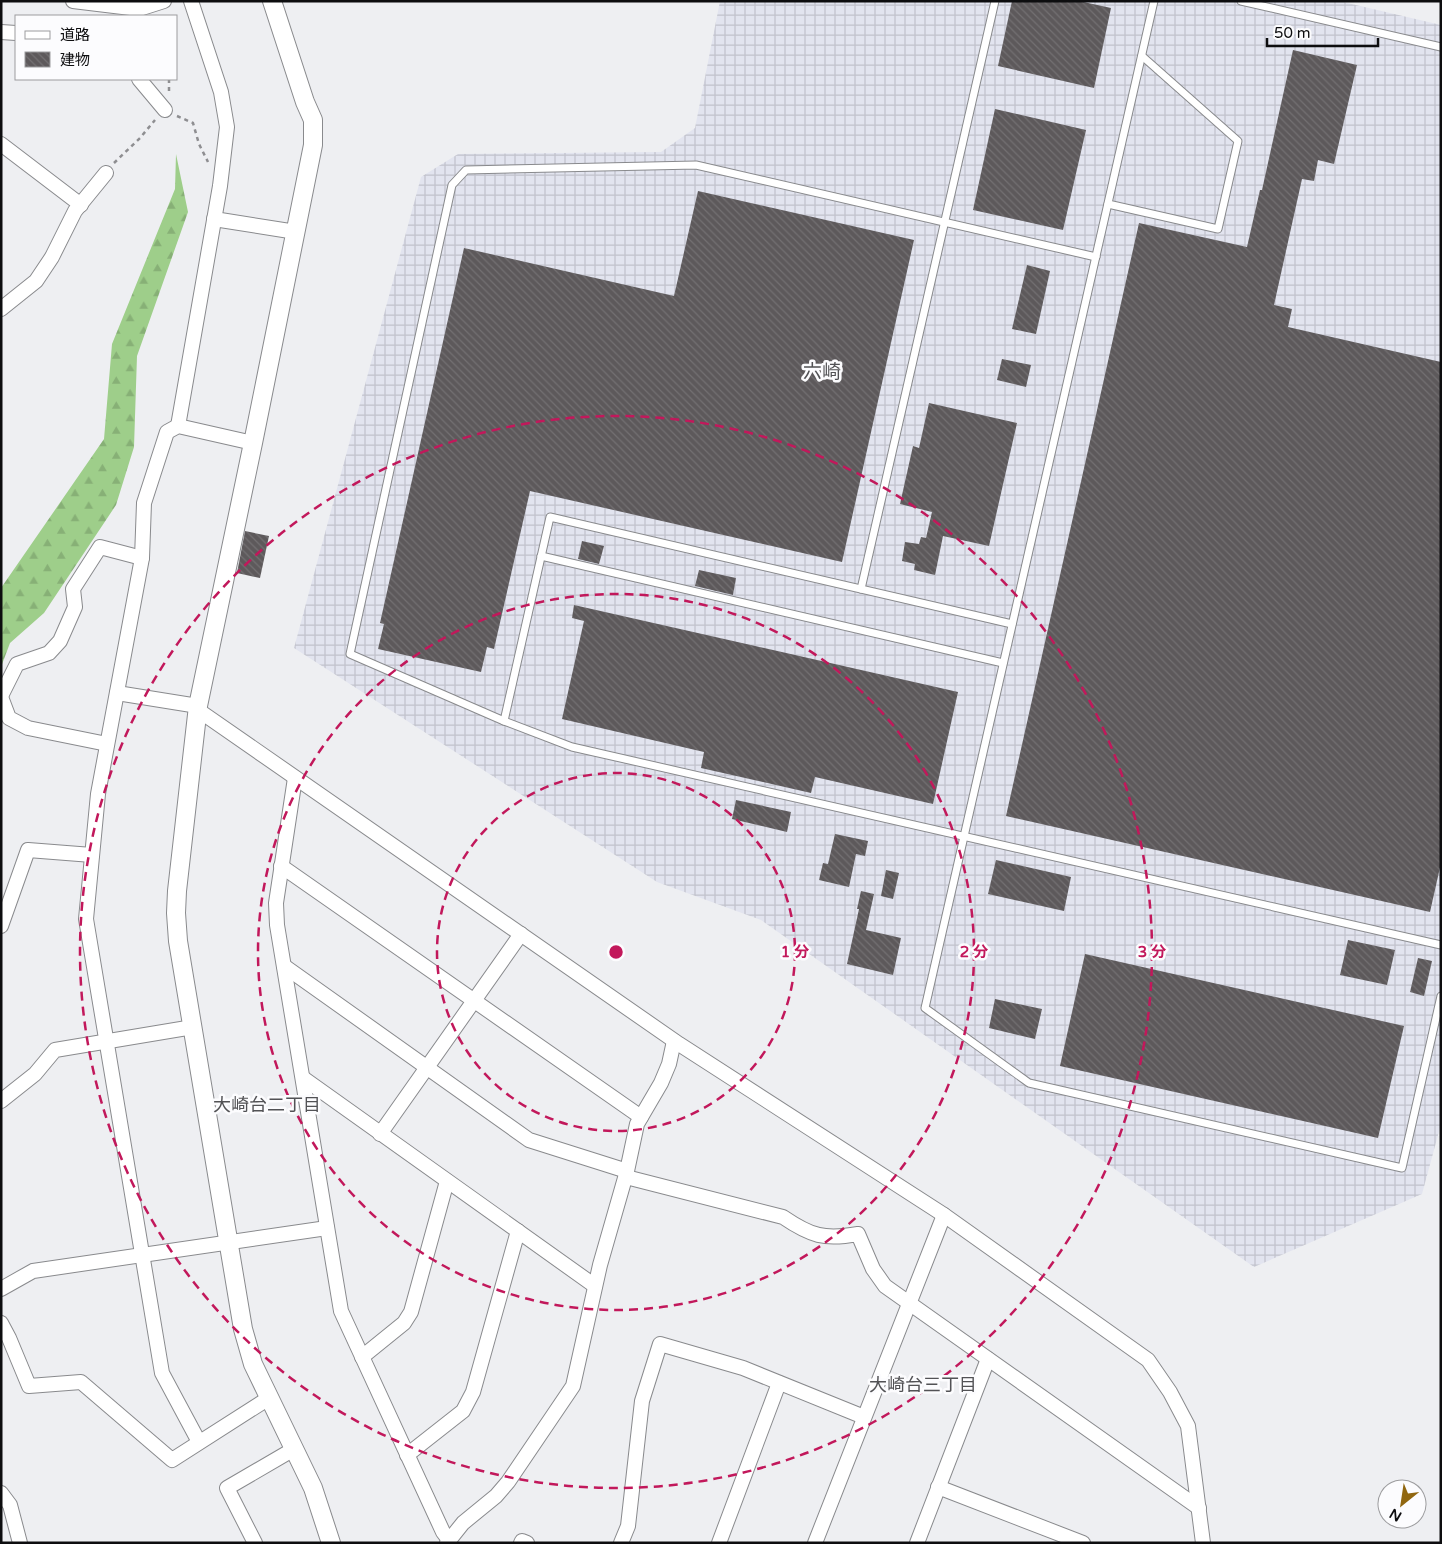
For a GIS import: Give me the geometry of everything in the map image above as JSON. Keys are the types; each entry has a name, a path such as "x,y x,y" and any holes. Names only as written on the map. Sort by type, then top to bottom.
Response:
{"street":[{"path":"73,1 140,9 164,1"},
{"path":"178,426 220,186 227,127 221,92 191,1"},
{"path":"272,1 305,102 313,120 313,145 254,443 198,708 176,913 178,942 243,1330 253,1364 313,1488 331,1543"},
{"path":"1,32 15,33"},
{"path":"140,80 164,110"},
{"path":"1,144 80,205"},
{"path":"1,309 36,281 52,257 75,212 106,173"},
{"path":"214,219 296,232"},
{"path":"200,1442 162,1373 86,919 98,794 142,558 144,503 167,432 178,426 254,443"},
{"path":"107,744 28,728 8,718 1,696 17,664 50,653 60,641 74,607 73,589 100,547 142,558"},
{"path":"117,693 198,708 295,778 674,1041 944,1215 1148,1360 1170,1392 1188,1426 1203,1543"},
{"path":"295,778 276,903 277,925 341,1312 448,1541 463,1523 496,1496 508,1482 573,1386 600,1265 626,1174 637,1124 661,1083 669,1064 674,1041"},
{"path":"1,926 28,850 92,855"},
{"path":"282,866 641,1117"},
{"path":"380,1134 520,934"},
{"path":"284,966 529,1140 626,1174 783,1216 798,1228 820,1236 839,1237 858,1234 873,1269 885,1286 1198,1508"},
{"path":"1,1101 35,1074 55,1050 192,1027"},
{"path":"303,1078 596,1286"},
{"path":"362,1357 404,1323 411,1312 446,1181"},
{"path":"815,1543 944,1215"},
{"path":"1,1289 33,1271 327,1228"},
{"path":"407,1455 463,1411 473,1392 518,1231"},
{"path":"1,1324 30,1386 81,1382 172,1460 269,1398"},
{"path":"622,1543 628,1526 642,1401 660,1344 743,1368 864,1417"},
{"path":"917,1543 988,1359"},
{"path":"719,1543 780,1383"},
{"path":"255,1543 227,1488 294,1449"},
{"path":"938,1487 1083,1543"},
{"path":"1,1493 10,1505 20,1543"},
{"path":"521,1543 522,1541 527,1543"}],"lane":[{"path":"861,588 995,1"},
{"path":"1154,1 924,1008 1028,1083 1402,1168 1441,996"},
{"path":"1241,1 1441,47"},
{"path":"1108,204 1218,229 1238,141 1142,56"},
{"path":"1096,257 696,165 466,170 452,185 350,654 504,721 572,747 1441,945"},
{"path":"504,721 550,517 1012,624"},
{"path":"541,556 1003,663"}],"path":[{"path":"106,173 164,110 170,101 169,80"},
{"path":"164,110 193,124 199,144 220,186"}],"shaded area":[{"path":"720,1 1339,1 1441,25 1441,1124 1422,1194 1254,1267 761,920 657,882 294,648 421,177 458,154 661,152 695,128"}],"green space":[{"path":"176,154 188,212 137,356 134,447 116,505 44,613 10,643 1,667 1,588 104,439 112,344 175,189"}],"building":[{"path":"1012,1 1079,1 1111,8 1094,88 998,66"},
{"path":"1293,50 1357,65 1334,164 1318,160 1314,181 1302,179 1274,305 1292,309 1288,327 1441,362 1441,863 1430,912 1006,816 1139,223 1247,247 1260,190 1262,190"},
{"path":"995,109 1086,130 1063,230 973,210"},
{"path":"698,191 914,240 842,562 530,491 494,649 487,647 481,672 378,649 384,624 380,623 464,248 674,296"},
{"path":"1027,265 1050,271 1036,334 1012,329"},
{"path":"1002,359 1031,365 1026,387 997,380"},
{"path":"929,403 1017,423 989,546 943,536 935,575 914,570 915,564 902,561 905,542 919,544 921,537 926,538 932,512 900,504 913,446 919,448"},
{"path":"245,531 269,536 260,578 237,573"},
{"path":"582,541 604,546 599,564 578,559"},
{"path":"699,570 736,578 733,595 695,586"},
{"path":"574,605 958,692 933,804 815,777 811,793 701,768 704,752 562,719 584,621 572,618"},
{"path":"736,800 791,812 787,832 732,819"},
{"path":"835,834 868,841 865,856 856,854 849,887 819,880 823,863 828,864"},
{"path":"996,860 1071,877 1064,911 988,894"},
{"path":"886,870 899,873 893,899 881,896"},
{"path":"861,891 874,894 866,930 901,938 893,975 847,964"},
{"path":"1348,940 1395,950 1387,985 1340,975"},
{"path":"1085,954 1404,1026 1378,1138 1060,1066"},
{"path":"1418,958 1432,961 1424,996 1410,992"},
{"path":"995,999 1042,1009 1035,1039 989,1028"}],"district":[{"name":"六崎","path":"822,371"},
{"name":"大崎台二丁目","path":"267,1105"},
{"name":"大崎台三丁目","path":"923,1385"}]}
